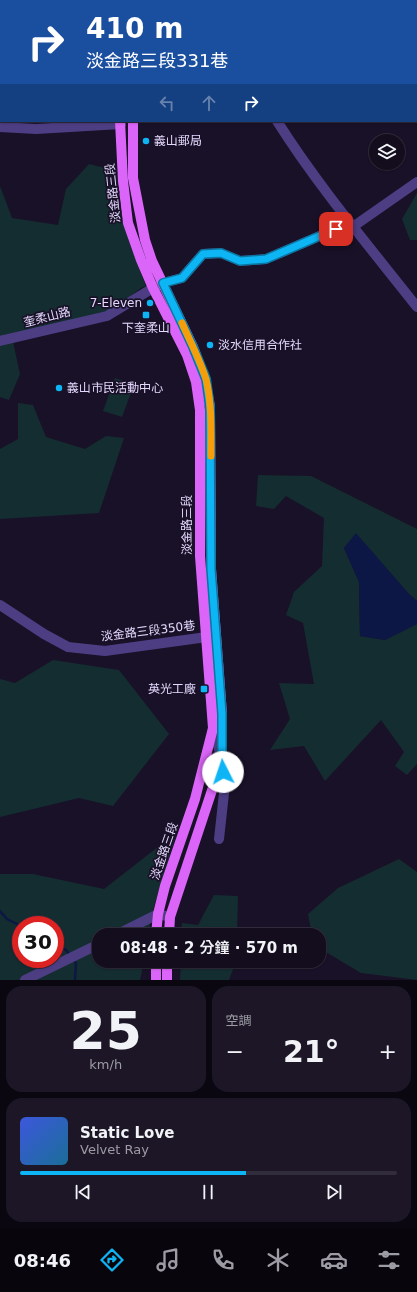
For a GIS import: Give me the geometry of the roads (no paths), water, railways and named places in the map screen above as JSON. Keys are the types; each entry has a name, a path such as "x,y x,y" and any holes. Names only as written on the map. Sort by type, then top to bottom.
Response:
{"main road":[{"name":"淡金路三段","path":"133,122 133,178 145,240 152,261 193,347 206,379 210,407 213,728 196,799 165,886 158,914 157,928"},
{"name":"淡金路三段","path":"121,123 123,181 128,223 141,260 153,288 187,355 196,382 200,410 200,556 222,714 222,760 170,917 169,928"},
{"path":"156,968 156,980"},
{"path":"167,968 167,980"}],"street":[{"path":"278,122 292,145 417,307"},
{"path":"0,127 36,129 121,123"},
{"name":"奎柔山路","path":"0,341 107,316 153,288 163,283 182,278 203,254 221,253 240,261 266,259 352,224 417,182"},
{"name":"淡金路三段350巷","path":"0,605 44,634 68,647 105,651 211,637"},
{"path":"213,728 222,760 224,784 219,839"},
{"path":"130,928 158,914 170,917"},
{"path":"25,980 92,947"}],"waterway":[{"path":"0,911 7,919 12,922"},
{"path":"64,949 70,955"},
{"path":"73,959 76,963 75,980"}],"place":[{"name":"義山郵局","path":"146,141"},
{"name":"7-Eleven","path":"150,303"},
{"name":"下奎柔山","path":"146,315"},
{"name":"淡水信用合作社","path":"210,345"},
{"name":"義山市民活動中心","path":"59,388"},
{"name":"英光工廠","path":"204,689"}]}
